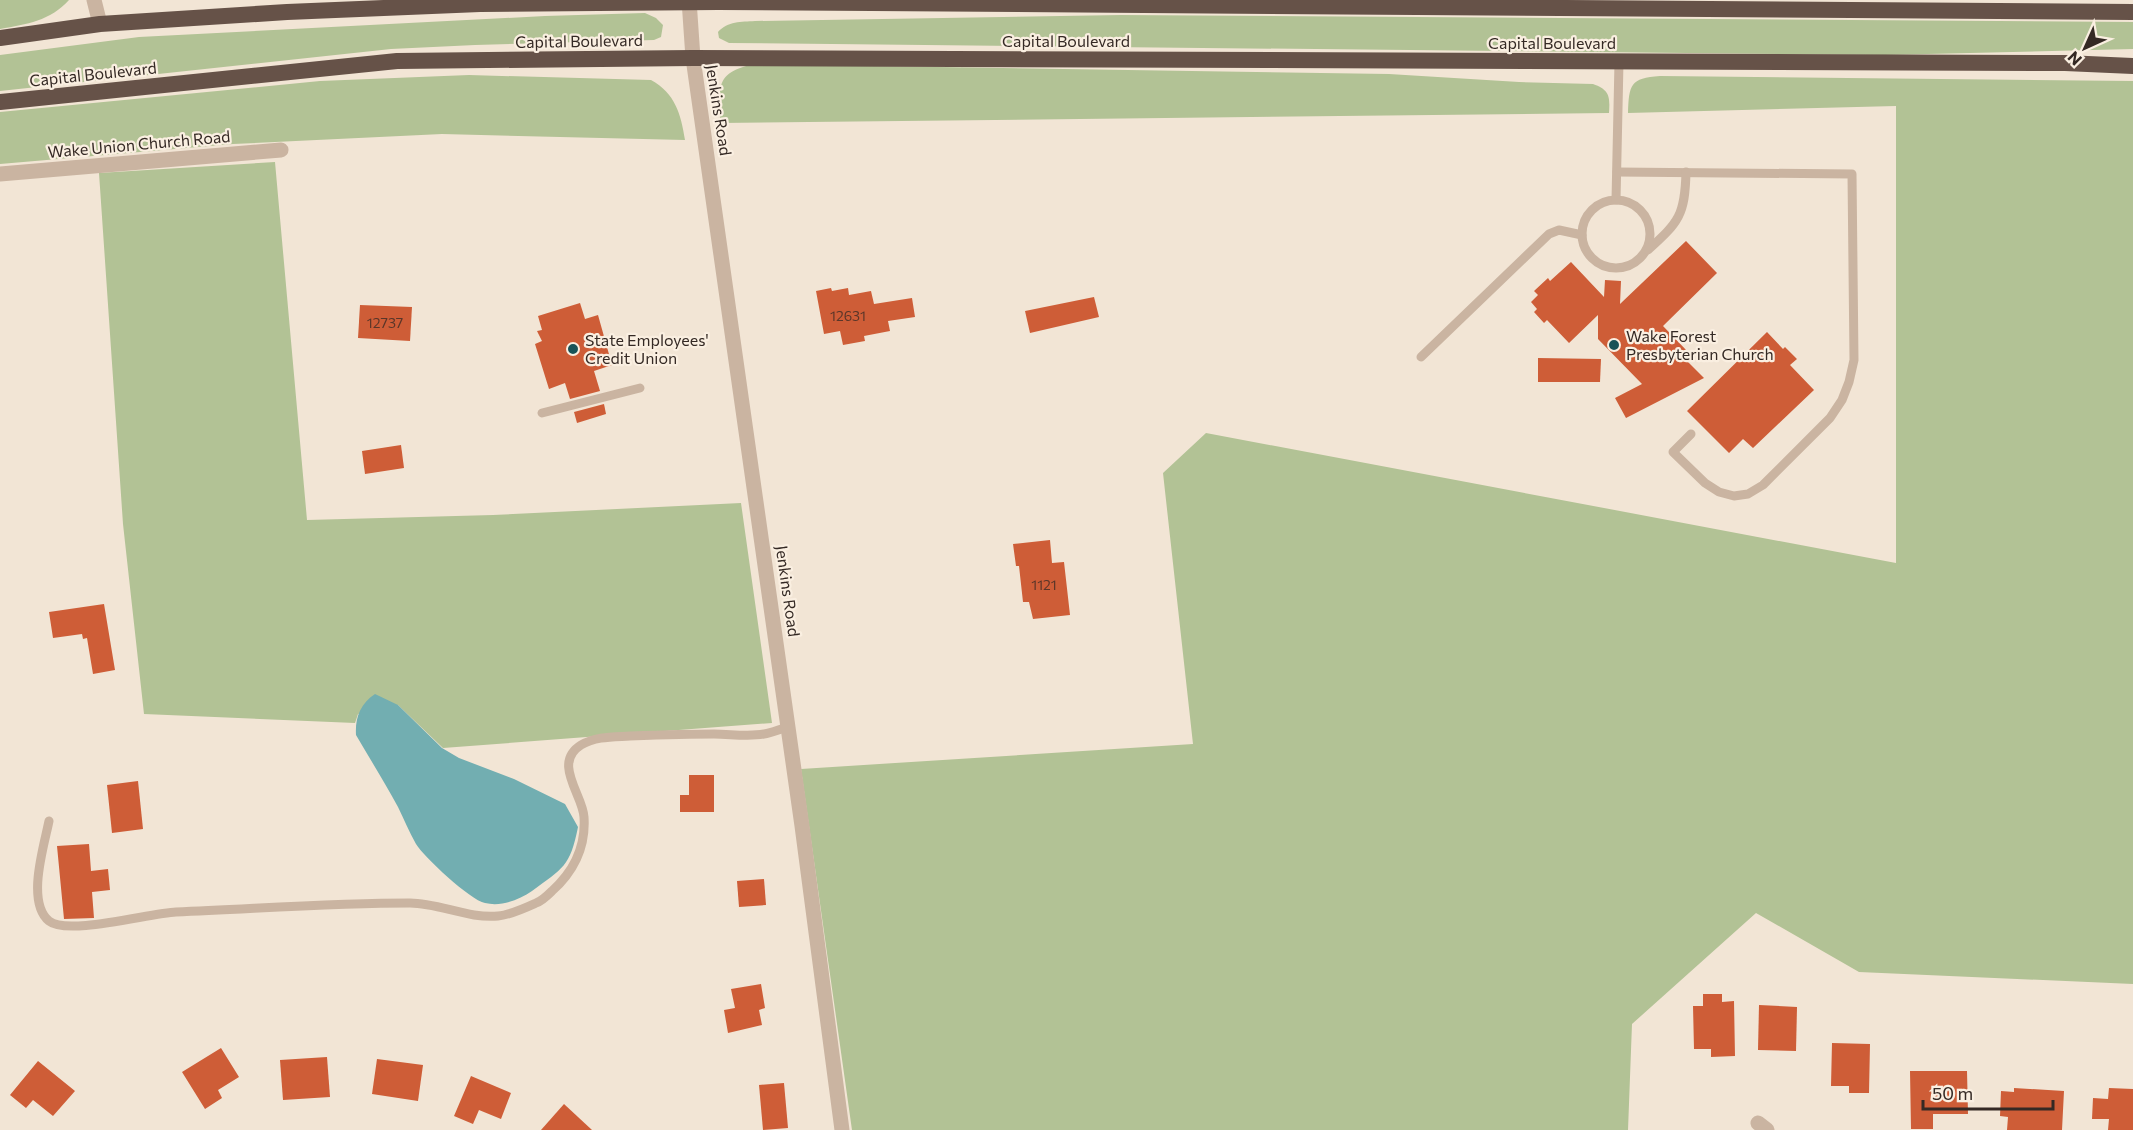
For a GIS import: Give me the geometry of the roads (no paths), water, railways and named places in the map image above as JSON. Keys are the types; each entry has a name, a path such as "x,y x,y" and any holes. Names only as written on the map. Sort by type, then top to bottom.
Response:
{"highway":[{"name":"Capital Boulevard","path":"0,38 100,24 287,12 480,4 689,1 1466,4 2133,12"},
{"name":"Capital Boulevard","path":"0,102 397,61 693,58 2065,63 2133,66"}],"street":[{"path":"94,0 100,24"},
{"name":"Jenkins Road","path":"689,1 693,58 788,726 842,1130"},
{"name":"Wake Union Church Road","path":"0,174 281,150"}],"lane":[{"path":"1616,200 1619,62"},
{"path":"1617,172 1852,174 1854,360 1842,400 1830,418 1763,485 1748,494 1734,496 1719,492 1705,483 1673,452 1691,434"},
{"path":"1646,252 1650,241 1650,229 1646,217 1628,202 1606,201 1588,214 1583,224 1582,235 1589,255 1606,267 1617,269 1628,267 1638,261 1675,224 1685,202 1686,172"},
{"path":"1421,357 1549,234 1559,230 1582,235"},
{"path":"542,413 640,388"},
{"path":"49,821 38,877 38,900 41,912 49,921 58,926 84,926 169,913 370,903 424,903 468,913 499,916 539,903 565,879 578,858 584,838 585,814 572,785 569,769 570,757 579,746 596,738 677,734 764,734 788,726"}],"water":[{"path":"375,694 398,705 442,748 459,758 514,779 565,804 578,827 572,851 564,865 527,894 510,902 497,904 478,900 448,877 416,844 398,807 356,735 356,723 360,712"}],"place":[{"name":"Wake Forest Presbyterian Church","path":"1614,345"},
{"name":"State Employees' Credit Union","path":"573,349"}]}
